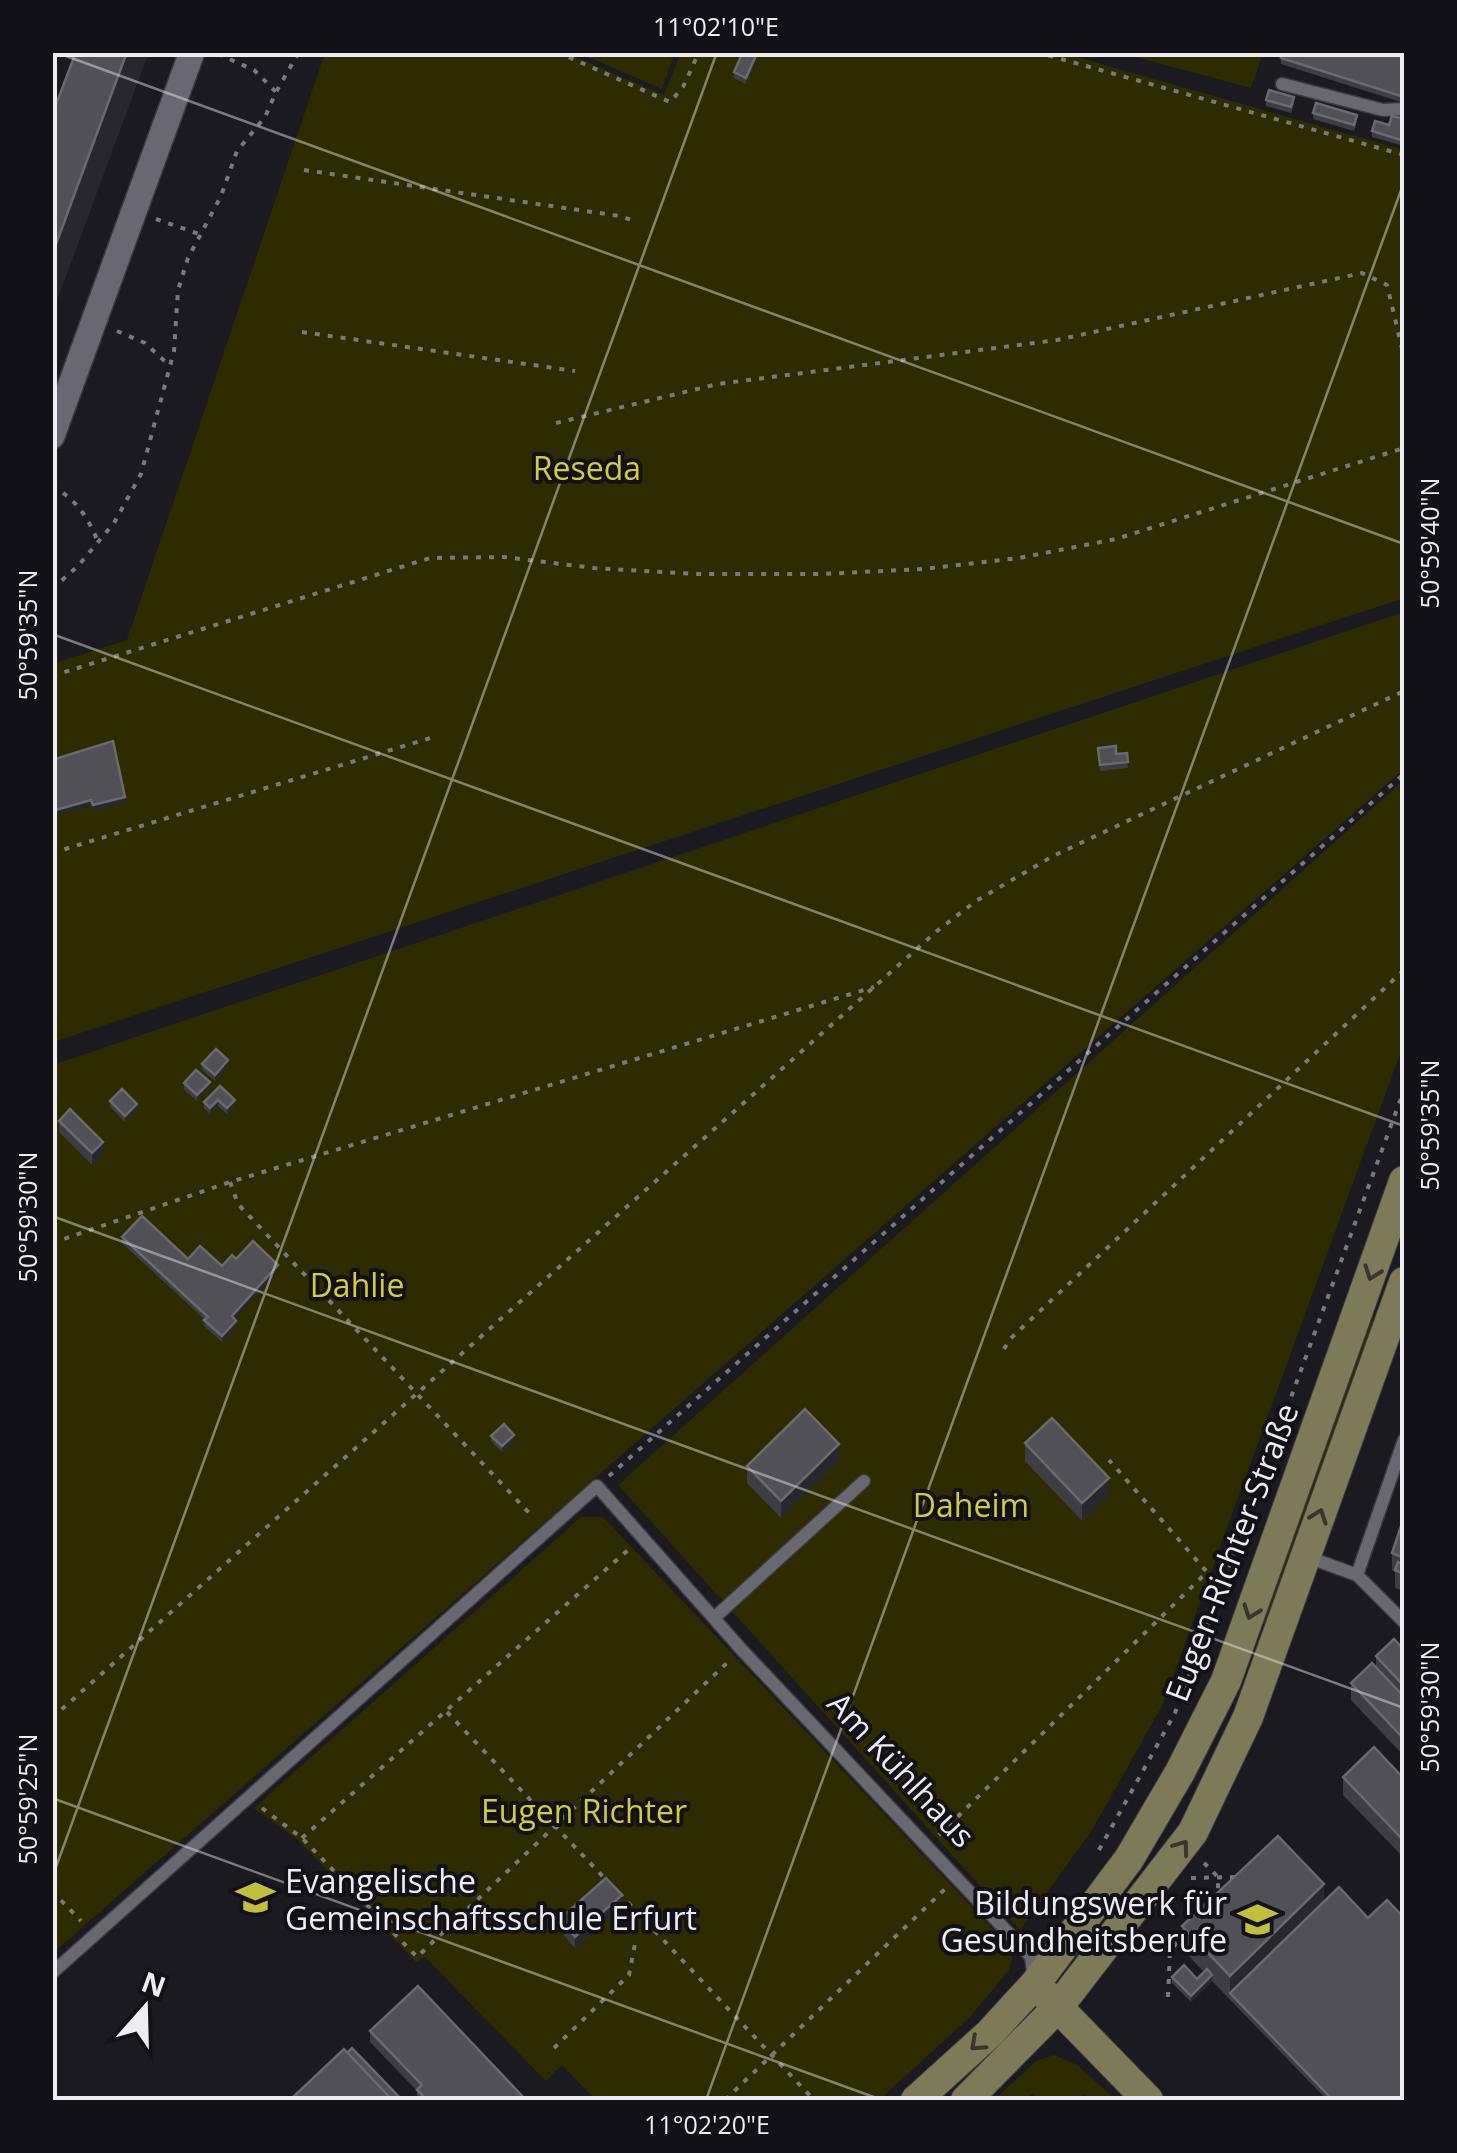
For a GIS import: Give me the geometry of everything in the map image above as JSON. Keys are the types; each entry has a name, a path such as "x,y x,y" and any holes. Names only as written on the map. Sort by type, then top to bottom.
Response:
{"main road":[{"name":"Eugen-Richter-Straße","path":"916,2100 990,2033 1035,1984 1129,1858 1180,1772 1226,1681 1404,1181"},
{"name":"Eugen-Richter-Straße","path":"966,2100 1058,2007 1193,1832 1248,1717 1404,1282"},
{"name":"Am Kühlhaus","path":"1035,1984 1148,2100"}],"street":[{"path":"52,436 192,52"}],"lane":[{"path":"1282,84 1383,110 1404,109"},
{"path":"1357,1574 1404,1440"},
{"path":"714,1618 864,1480"},
{"path":"52,1973 597,1486"},
{"name":"Am Kühlhaus","path":"597,1486 741,1649 1032,1957 1035,1984"},
{"path":"1305,1556 1357,1574 1404,1622"}],"path":[{"path":"212,52 254,70 276,92"},
{"path":"52,589 78,566 114,523 142,474 170,366 178,290 237,151 265,118 300,52"},
{"path":"557,52 670,102 683,87 699,52"},
{"path":"1036,52 1404,155"},
{"path":"304,170 630,220"},
{"path":"135,209 199,234"},
{"path":"556,424 718,384 1057,340 1362,274 1387,285 1404,357"},
{"path":"94,320 145,343 170,366"},
{"path":"302,332 575,371"},
{"path":"52,676 430,558 504,556 594,568 714,574 822,574 962,565 1116,540 1404,448"},
{"path":"52,486 72,498 88,518 98,542"},
{"path":"52,1718 976,901 1053,856 1404,691"},
{"path":"52,853 437,736"},
{"path":"597,1486 1404,774"},
{"path":"1004,1348 1404,970"},
{"path":"52,1243 230,1182 875,987"},
{"path":"1092,1861 1175,1713 1404,1090"},
{"path":"230,1182 238,1204 546,1532"},
{"path":"928,1846 1207,1572 1109,1460"},
{"path":"302,1838 642,1537"},
{"path":"247,1796 302,1838 417,1957 741,1649"},
{"path":"446,1712 814,2100"},
{"path":"1196,1854 1218,1878 1219,1902"},
{"path":"1181,1878 1248,1876"},
{"path":"726,2100 957,1878"},
{"path":"52,1891 94,1935"},
{"path":"1168,1997 1170,1950 1194,1926"},
{"path":"554,2048 629,1976 635,1944"}],"green space":[{"name":"Reseda","path":"325,53 566,53 664,95 681,53 1062,53 1404,150 1404,598 53,1042 52,664 127,640"},
{"path":"579,53 675,53 662,89"},
{"path":"1121,53 1263,53 1251,88"},
{"name":"Dahlie","path":"1404,612 1404,769 53,1953 52,1065"},
{"name":"Daheim","path":"1404,780 1404,1043 1162,1706 1092,1830 1020,1930 618,1485"},
{"path":"1373,1320 1374,1325 1267,1626 1262,1623"},
{"name":"Eugen Richter","path":"581,1517 603,1517 1007,1944 1012,1958 1009,1970 970,2017 879,2100 596,2100 562,2065 546,2081 425,1957 416,1962 298,1840 254,1808"},
{"path":"1054,2055 1077,2065 1116,2100 1091,2100 1084,2094 1076,2100 1041,2100 1033,2093 1024,2100 994,2100 1036,2061"}],"building":[{"path":"76,52 127,52 52,255 52,115"},
{"path":"743,52 757,53 746,78 734,72"},
{"path":"1283,52 1393,52 1404,56 1404,97 1281,58"},
{"path":"1269,90 1294,97 1291,107 1266,100"},
{"path":"1316,103 1357,115 1354,125 1313,113"},
{"path":"1392,116 1404,119 1404,141 1372,131 1375,121 1389,125"},
{"path":"113,741 125,797 93,805 91,800 52,811 52,760"},
{"path":"1116,746 1116,754 1127,753 1128,762 1100,765 1098,748"},
{"path":"216,1049 228,1060 215,1075 202,1064"},
{"path":"196,1070 210,1082 197,1095 184,1083"},
{"path":"220,1086 235,1100 227,1108 218,1100 210,1108 204,1102"},
{"path":"122,1089 137,1104 125,1116 110,1101"},
{"path":"70,1109 103,1142 92,1153 59,1121"},
{"path":"142,1216 188,1259 200,1246 222,1266 232,1255 236,1259 253,1241 278,1265 232,1316 236,1321 222,1336 204,1320 208,1317 122,1237"},
{"path":"805,1409 839,1444 781,1501 747,1466"},
{"path":"1052,1418 1109,1478 1082,1503 1025,1443"},
{"path":"504,1424 514,1435 502,1446 491,1436"},
{"path":"1404,1517 1404,1558 1392,1553"},
{"path":"1398,1562 1404,1565 1404,1574 1395,1570"},
{"path":"1394,1639 1404,1650 1404,1686 1376,1656"},
{"path":"1372,1663 1404,1697 1404,1739 1351,1683"},
{"path":"1374,1747 1404,1779 1404,1841 1343,1777"},
{"path":"1278,1836 1324,1884 1230,1976 1182,1926"},
{"path":"606,1878 622,1895 575,1937 560,1919"},
{"path":"1339,1887 1368,1918 1387,1900 1404,1918 1404,2100 1333,2100 1230,1993"},
{"path":"1184,1965 1197,1979 1207,1969 1212,1975 1191,1996 1172,1977"},
{"path":"418,1986 526,2100 427,2100 417,2090 422,2085 370,2031"},
{"path":"352,2048 402,2100 392,2100 347,2053"},
{"path":"344,2049 392,2100 290,2100"}],"place":[{"name":"Evangelische Gemeinschaftsschule Erfurt","path":"255,1898"},
{"name":"Bildungswerk für Gesundheitsberufe","path":"1257,1920"}]}
